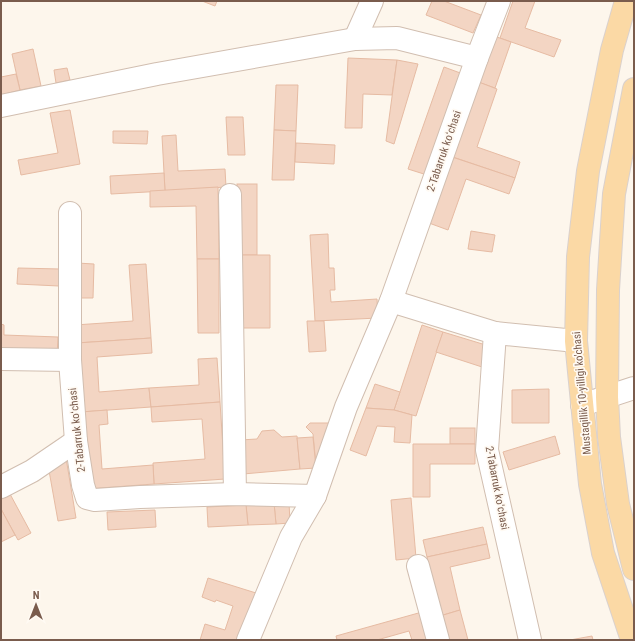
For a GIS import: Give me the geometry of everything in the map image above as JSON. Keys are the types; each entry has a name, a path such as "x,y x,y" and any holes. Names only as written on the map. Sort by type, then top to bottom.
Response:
{"main road":[{"name":"Mustaqillik 10-yilligi ko'chasi","path":"626,1 612,50 588,171 578,257 576,341 590,484 603,553 632,640"},
{"name":"Mustaqillik 10-yilligi ko'chasi","path":"634,89 614,194 608,290 607,397 609,437 618,504 634,569"}],"street":[{"path":"355,39 372,1"},
{"name":"2-Tabarruk koʻchasi","path":"248,640 291,537 315,496 346,407 391,301 477,58 499,1"},
{"path":"1,106 157,74 355,39 397,38 477,58"},
{"path":"230,195 235,494"},
{"name":"2-Tabarruk koʻchasi","path":"70,213 70,360 76,441 83,485 87,498 95,500 235,494 315,496"},
{"path":"391,301 495,333 576,341"},
{"name":"2-Tabarruk koʻchasi","path":"495,333 487,450 530,640"},
{"path":"1,359 70,360"},
{"path":"582,405 634,388"},
{"path":"1,488 32,470 76,441"},
{"path":"260,640 293,559 296,547 291,537"},
{"path":"418,566 438,640"}],"building":[{"path":"202,1 217,1 215,6"},
{"path":"432,1 444,1 481,15 473,33 426,15"},
{"path":"513,1 535,1 525,28 561,40 554,57 500,38"},
{"path":"494,36 511,42 495,88 478,82"},
{"path":"33,49 41,86 20,90 12,54"},
{"path":"348,58 397,60 392,95 363,94 362,128 345,128"},
{"path":"397,60 418,64 394,144 386,141"},
{"path":"444,67 463,74 427,175 408,169"},
{"path":"67,68 70,80 56,83 54,70"},
{"path":"16,74 20,90 1,95 1,77"},
{"path":"476,81 497,89 477,147 520,162 515,178 450,156"},
{"path":"276,85 298,85 296,131 274,130"},
{"path":"70,110 80,164 21,175 18,160 58,153 50,113"},
{"path":"226,117 243,117 245,155 228,155"},
{"path":"274,130 296,131 294,180 272,180"},
{"path":"113,131 148,131 147,144 113,143"},
{"path":"176,135 178,171 225,169 226,187 165,191 162,136"},
{"path":"296,143 335,145 334,164 295,162"},
{"path":"452,157 515,178 509,194 466,179 448,230 429,223"},
{"path":"164,173 165,191 111,194 110,176"},
{"path":"237,184 257,184 257,255 237,255"},
{"path":"218,187 219,259 197,259 196,206 150,207 150,191"},
{"path":"471,231 495,235 492,252 468,249"},
{"path":"328,234 329,268 334,268 335,290 330,290 331,302 377,299 378,318 315,321 310,235"},
{"path":"237,255 270,255 270,328 238,328"},
{"path":"197,259 219,259 219,333 198,333"},
{"path":"77,263 94,264 93,298 76,298"},
{"path":"146,264 151,338 77,343 75,325 133,321 129,265"},
{"path":"18,268 60,269 59,286 17,284"},
{"path":"307,321 324,321 326,351 309,352"},
{"path":"1,324 4,325 4,335 58,337 57,356 1,355"},
{"path":"422,325 443,332 416,416 394,410"},
{"path":"443,332 489,346 482,367 436,352"},
{"path":"151,338 152,353 97,357 99,392 149,388 151,407 81,412 77,343"},
{"path":"217,358 220,402 151,407 149,388 199,385 198,359"},
{"path":"375,384 400,392 394,410 366,408"},
{"path":"549,389 549,423 512,423 512,390"},
{"path":"220,402 225,479 154,484 153,463 205,459 202,419 152,422 151,407"},
{"path":"366,408 394,410 412,415 410,443 394,442 395,427 377,426 366,456 350,450"},
{"path":"107,410 108,424 99,425 102,469 153,465 154,484 87,489 81,412"},
{"path":"310,423 332,423 316,466 313,434 306,427"},
{"path":"450,428 475,428 475,444 450,444"},
{"path":"274,430 282,437 297,436 300,469 243,474 240,440 257,439 262,431"},
{"path":"555,436 560,454 509,470 503,452"},
{"path":"313,437 316,468 300,469 297,438"},
{"path":"413,444 475,444 475,464 430,464 430,497 413,497"},
{"path":"66,458 76,518 58,521 48,465"},
{"path":"10,494 31,533 18,540 1,509 1,499"},
{"path":"411,498 416,558 396,560 391,500"},
{"path":"289,502 290,523 276,524 274,503"},
{"path":"274,503 276,524 248,525 246,505"},
{"path":"246,505 248,525 208,527 207,507"},
{"path":"1,509 15,535 1,542"},
{"path":"155,510 156,527 108,530 107,512"},
{"path":"483,527 487,544 427,557 423,540"},
{"path":"487,544 490,558 450,567 460,610 440,616 427,557"},
{"path":"208,578 256,593 241,640 200,640 205,624 225,630 233,606 202,597"},
{"path":"460,610 468,640 447,640 440,616"},
{"path":"422,612 430,640 412,640 409,631 377,640 337,640 336,636"},
{"path":"592,636 593,640 570,640"}]}
